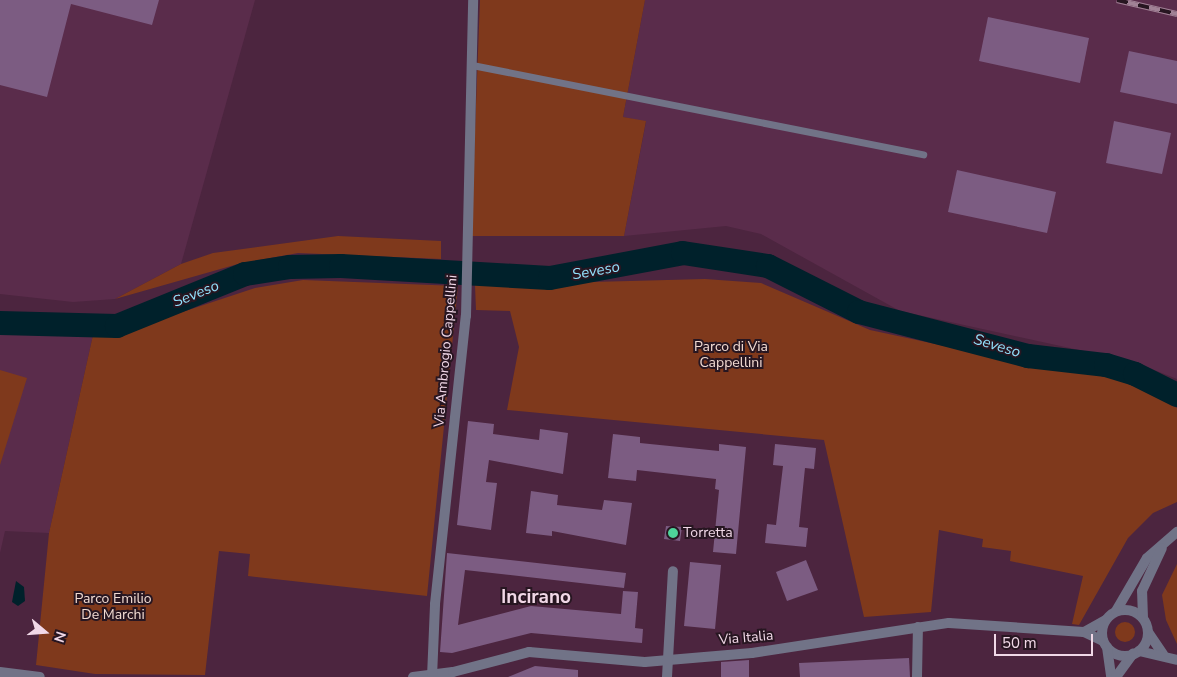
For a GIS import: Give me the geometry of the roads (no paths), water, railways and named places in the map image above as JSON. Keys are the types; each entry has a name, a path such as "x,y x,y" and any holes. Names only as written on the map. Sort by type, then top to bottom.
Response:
{"street":[{"name":"Via Ambrogio Cappellini","path":"432,675 467,285 473,0"},
{"path":"1084,632 1106,620 1116,611 1147,558 1177,532"},
{"path":"1164,654 1148,632 1142,618 1145,582 1167,541"},
{"path":"667,677 673,572"},
{"path":"1116,611 1131,610 1142,618"},
{"path":"1106,620 1105,644 1111,677"},
{"name":"Via Italia","path":"413,677 432,675 530,652 667,660 830,643 918,626 949,623 1084,632 1105,644"},
{"path":"917,677 918,626"},
{"path":"1116,677 1136,652 1148,632"},
{"path":"1105,644 1118,655 1136,652 1164,654 1177,660"},
{"path":"0,672 40,677"}],"lane":[{"path":"472,65 923,154"}],"water":[{"path":"16,581 24,587 25,601 18,606 12,602"}],"waterway":[{"name":"Seveso","path":"0,323 117,326 245,274 290,267 341,266 550,278 683,253 768,266 859,312 1028,356 1106,365 1135,374 1177,395"}],"railway":[{"path":"1117,0 1177,14"}],"place":[{"name":"Torretta","path":"673,533"}],"district":[{"name":"Incirano","path":"536,598"}],"park label":[{"name":"Parco di Via Cappellini","path":"731,356"},
{"name":"Parco Emilio De Marchi","path":"113,608"}]}
